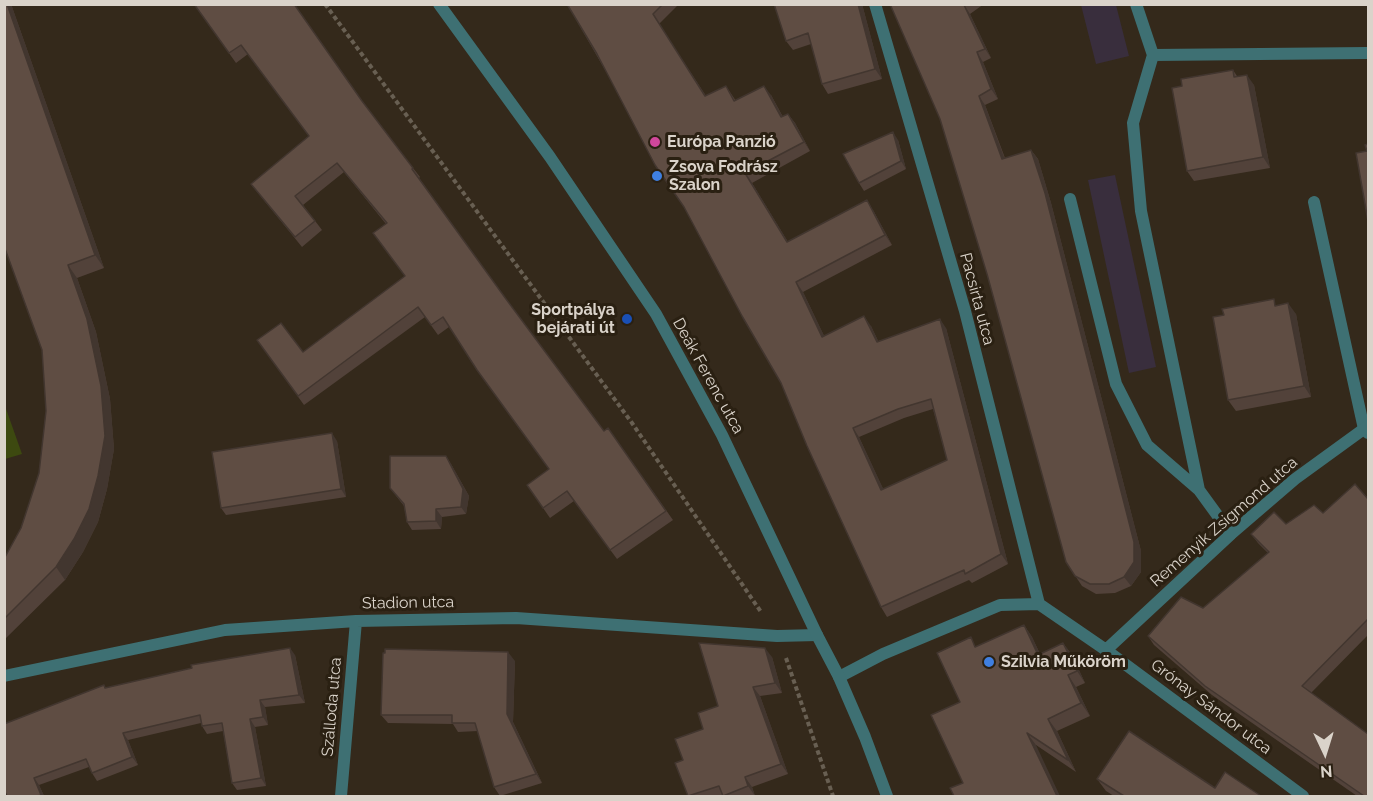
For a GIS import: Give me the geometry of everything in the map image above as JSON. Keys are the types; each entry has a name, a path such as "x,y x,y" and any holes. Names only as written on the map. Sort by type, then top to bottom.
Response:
{"street":[{"name":"Deák Ferenc utca","path":"440,4 550,157 656,314 722,435 839,677 887,796"},
{"name":"Pacsirta utca","path":"875,4 965,311 1039,604"},
{"path":"1136,4 1153,55 1133,123 1141,211 1199,490"},
{"path":"1153,55 1368,53"},
{"path":"1070,199 1116,384 1147,445 1199,490 1231,534"},
{"path":"1314,202 1367,429"},
{"name":"Remenyik Zsigmond utca","path":"1106,650 1231,534 1295,479 1367,429"},
{"name":"Grónay Sándor utca","path":"1039,604 1106,650 1303,796"},
{"path":"839,677 883,654 1000,605 1039,604"},
{"name":"Stadion utca","path":"4,676 225,630 356,621 516,618 777,636 817,635"},
{"name":"Szálloda utca","path":"341,796 356,621"}],"path":[{"path":"325,4 632,423 777,636 801,697 833,796"}],"shaded area":[{"path":"1081,5 1116,5 1129,56 1096,64"},
{"path":"1115,175 1156,367 1129,373 1088,180"}],"green space":[{"path":"5,406 22,454 4,459"}],"building":[{"path":"4,4 7,4 95,255 68,265 87,319 101,386 105,436 89,509 74,539 56,567 4,619 4,559 21,528 39,473 46,411 42,350 4,246"},
{"path":"194,4 294,4 506,299 604,431 608,428 666,511 610,550 567,491 543,508 527,485 549,469 477,370 443,317 431,325 418,307 298,396 257,340 281,323 303,352 405,276 373,233 387,223 337,163 295,196 315,221 295,237 251,184 309,136 241,45 229,53"},
{"path":"567,4 663,4 653,14 705,96 726,86 734,101 764,86 781,117 788,114 804,142 745,173 787,242 867,200 885,235 796,282 822,337 864,316 877,342 940,319 1001,554 965,574 964,570 881,607 807,446 781,383 742,316 684,207 655,165 597,54","holes":["931,399 947,460 881,490 853,428 898,409"]},
{"path":"774,4 858,4 875,69 822,84 808,33 786,41"},
{"path":"890,4 965,4 985,49 977,52 991,89 979,96 1002,159 1031,150 1045,193 1134,542 1134,562 1124,577 1109,584 1090,584 1075,576 1066,562 987,274 940,119"},
{"path":"1233,70 1234,77 1247,75 1263,157 1187,171 1172,88 1182,86 1181,79"},
{"path":"893,132 901,161 859,183 843,154"},
{"path":"1368,144 1368,221 1356,153 1367,151 1365,145"},
{"path":"1274,299 1275,306 1288,303 1304,386 1228,400 1213,317 1224,315 1222,309"},
{"path":"332,433 341,489 221,508 212,452"},
{"path":"390,456 446,456 463,489 461,507 436,509 436,521 407,522 404,504 390,488"},
{"path":"1355,484 1368,499 1368,619 1302,686 1368,734 1368,796 1364,796 1205,686 1148,636 1181,597 1203,608 1269,552 1251,534 1274,512 1286,524 1314,505 1323,513"},
{"path":"1024,625 1038,655 1063,643 1077,671 1068,675 1081,703 1048,719 1068,760 1027,733 1057,796 954,796 950,788 963,783 931,715 960,702 937,653 971,637 975,647"},
{"path":"699,643 765,648 775,683 753,687 781,764 745,777 748,786 723,796 719,786 688,796 675,763 683,760 675,739 703,729 698,713 718,706"},
{"path":"290,648 299,695 260,700 263,717 250,719 261,778 232,783 222,723 202,726 200,715 123,733 132,757 92,773 86,759 34,778 41,795 7,796 4,790 4,724 104,685 105,688 192,668 191,665"},
{"path":"385,649 508,652 507,714 536,774 494,787 475,723 452,723 452,715 381,715"},
{"path":"1129,731 1215,788 1225,772 1261,796 1124,796 1097,779"}],"place":[{"name":"Európa Panzió","path":"655,142"},
{"name":"Zsova Fodrász Szalon","path":"657,176"},
{"name":"Sportpálya bejárati út","path":"627,319"},
{"name":"Szilvia Műköröm","path":"989,662"}]}
